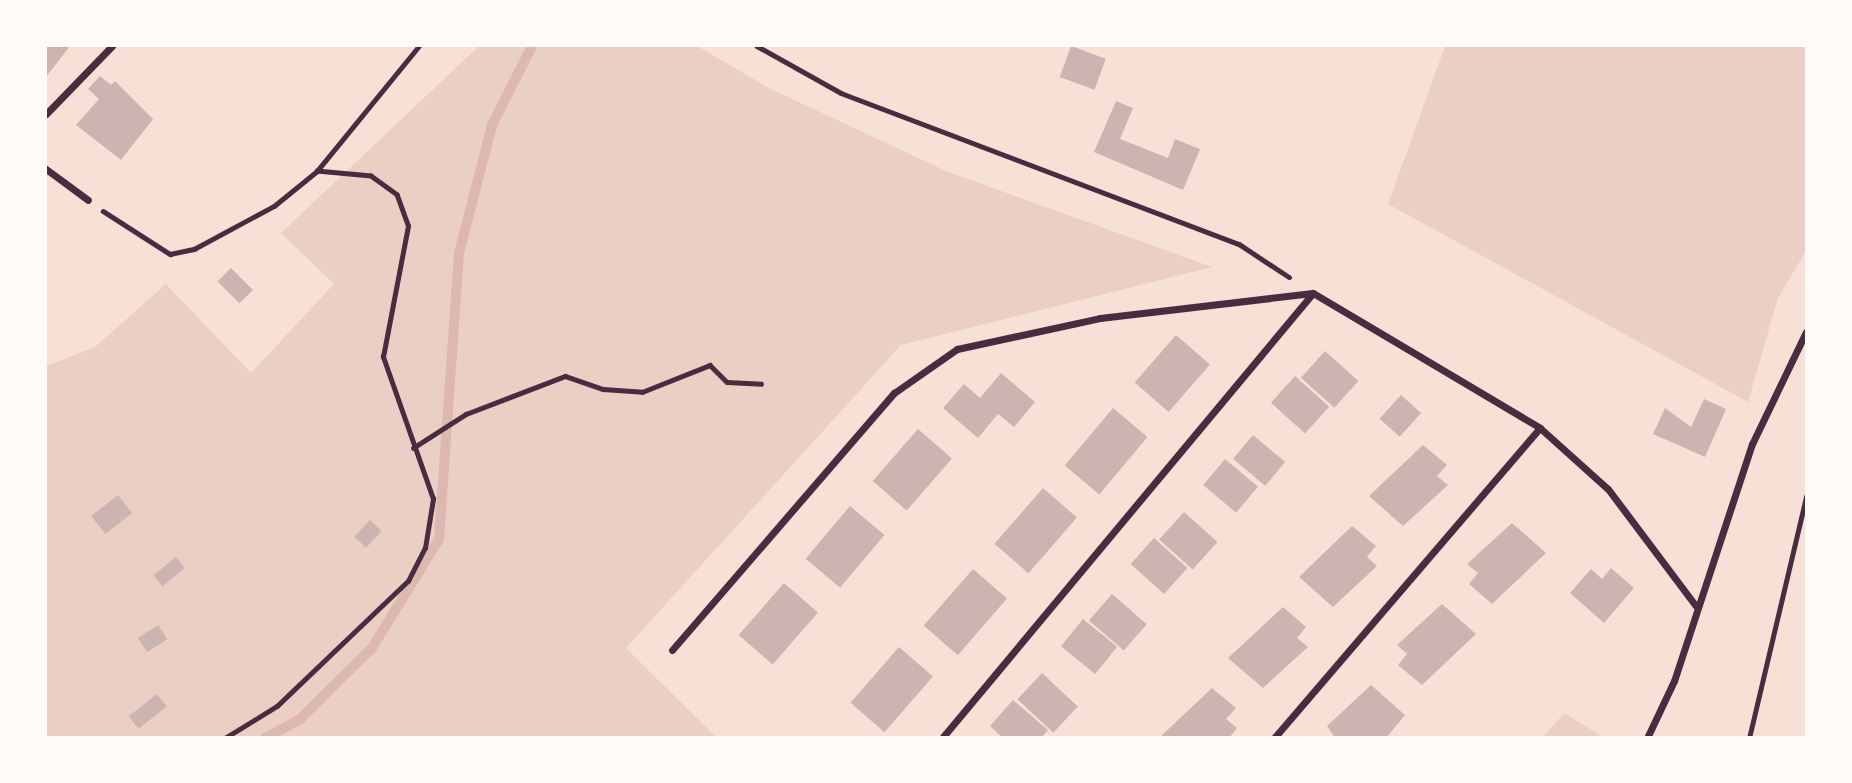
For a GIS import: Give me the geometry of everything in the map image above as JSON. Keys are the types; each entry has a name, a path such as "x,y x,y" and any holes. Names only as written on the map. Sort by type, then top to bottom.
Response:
{"street":[{"path":"46,114 112,46"},
{"path":"46,169 88,200"},
{"path":"942,737 1313,293"},
{"path":"672,650 894,393 957,349 1100,318 1313,293 1540,428 1608,489 1696,606"},
{"path":"1647,737 1674,681 1696,606 1752,444 1807,332"},
{"path":"1274,737 1540,428"}],"lane":[{"path":"1749,737 1807,496"}],"path":[{"path":"88,200 170,254 194,249 274,206 317,171 419,46"},
{"path":"757,46 841,93 1239,244 1313,293"},
{"path":"225,737 277,706 408,580 425,548 433,499 383,357 408,226 397,195 371,176 317,171"},
{"path":"413,448 466,414 565,376 603,389 642,392 710,365 727,382 761,384"}],"shaded area":[{"path":"479,46 697,46 771,89 946,171 1212,267 901,345 626,648 716,737 46,738 46,366 95,347 166,284 251,373 334,284 281,233"},
{"path":"1445,46 1806,46 1806,251 1778,298 1748,402 1388,204"},
{"path":"1564,713 1603,737 1543,737"}],"building":[{"path":"46,46 70,46 46,77"},
{"path":"1071,46 1106,59 1094,90 1060,77"},
{"path":"100,76 111,85 115,81 153,119 121,160 76,125 99,99 88,89"},
{"path":"1116,101 1133,108 1120,139 1168,158 1175,139 1200,149 1183,190 1094,152"},
{"path":"231,268 253,290 239,303 218,281"},
{"path":"1176,335 1210,365 1169,412 1135,383"},
{"path":"1325,351 1358,381 1334,408 1301,378"},
{"path":"1001,373 1035,402 1014,427 998,414 978,438 943,408 964,384 980,398"},
{"path":"1295,376 1329,407 1305,434 1271,403"},
{"path":"1401,395 1421,413 1400,437 1380,419"},
{"path":"1704,399 1726,409 1705,457 1653,434 1665,408 1691,427"},
{"path":"1113,408 1147,437 1099,494 1065,465"},
{"path":"918,429 952,459 907,511 873,481"},
{"path":"1253,435 1285,462 1265,486 1233,459"},
{"path":"1423,445 1447,465 1437,476 1448,485 1403,526 1369,496"},
{"path":"1225,459 1258,487 1236,513 1203,485"},
{"path":"1043,488 1077,518 1028,573 994,544"},
{"path":"118,495 132,513 105,534 91,516"},
{"path":"850,506 884,535 840,588 806,559"},
{"path":"1184,512 1217,542 1193,570 1159,539"},
{"path":"370,520 382,531 366,548 354,537"},
{"path":"1512,523 1546,553 1492,604 1469,584 1478,573 1467,564"},
{"path":"1352,526 1376,546 1367,557 1377,566 1333,607 1299,577"},
{"path":"1154,538 1187,568 1164,594 1131,564"},
{"path":"176,557 185,568 162,586 153,575"},
{"path":"1611,568 1634,588 1604,623 1570,593 1591,569 1602,579"},
{"path":"973,569 1007,599 958,655 924,626"},
{"path":"784,583 818,613 773,665 739,635"},
{"path":"1112,594 1147,624 1124,651 1089,620"},
{"path":"1442,604 1476,634 1422,685 1398,665 1407,654 1397,645"},
{"path":"1283,607 1306,627 1297,638 1308,647 1263,688 1228,658"},
{"path":"1083,619 1117,647 1095,674 1061,646"},
{"path":"158,625 167,639 147,652 138,638"},
{"path":"899,647 933,677 884,732 850,703"},
{"path":"1042,673 1078,706 1053,733 1017,699"},
{"path":"1371,685 1405,715 1386,738 1335,738 1327,726"},
{"path":"1212,688 1236,708 1226,719 1237,728 1229,738 1159,738"},
{"path":"157,694 167,707 138,729 129,716"},
{"path":"1013,700 1048,730 1041,738 1003,738 990,726"}],"waterway":[{"path":"265,738 300,719 372,648 439,539 459,253 492,125 532,46"}]}
